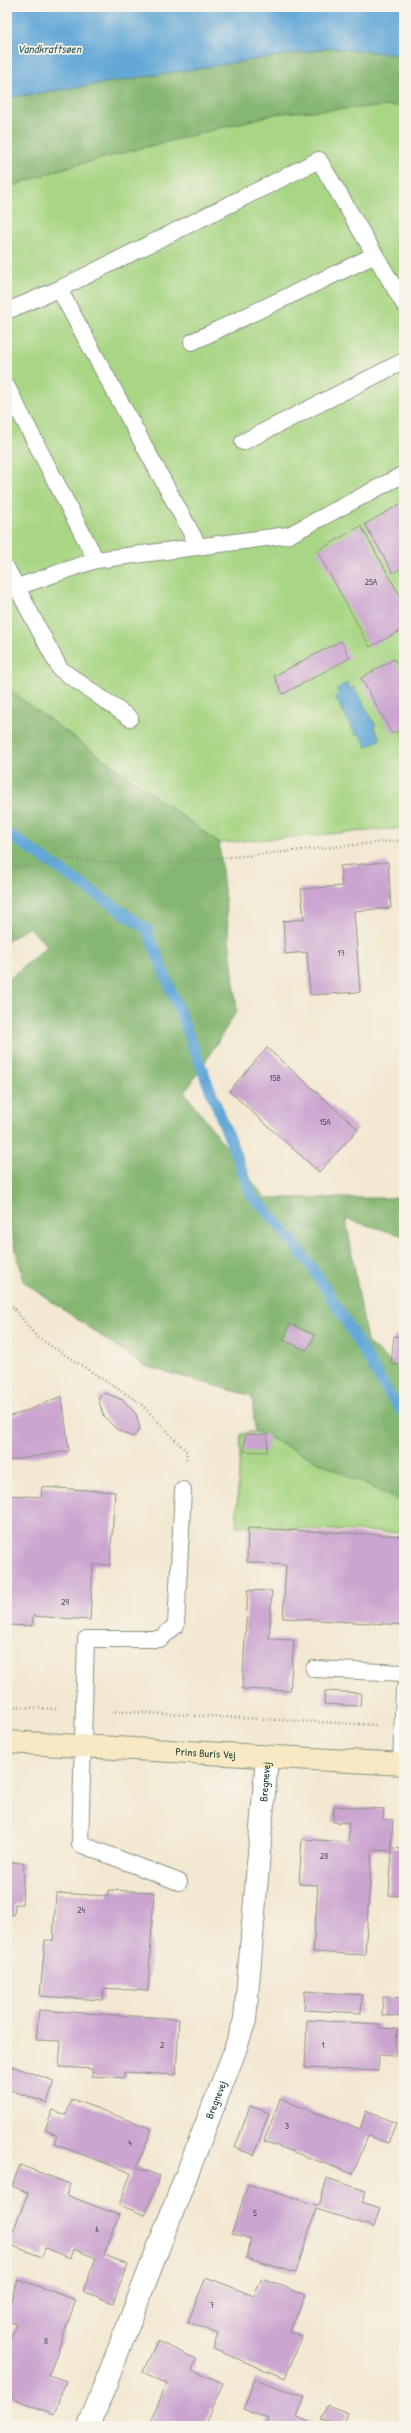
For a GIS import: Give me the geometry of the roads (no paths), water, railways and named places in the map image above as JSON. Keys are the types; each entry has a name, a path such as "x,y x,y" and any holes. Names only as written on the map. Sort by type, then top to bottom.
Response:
{"street":[{"name":"Prins Buris Vej","path":"7,1742 402,1764"},
{"name":"Bregnevej","path":"89,2426 234,2053 245,2020 250,1983 263,1780 267,1757"}],"lane":[{"path":"7,311 59,289 320,160 404,304"},
{"path":"192,342 375,255"},
{"path":"59,289 199,547"},
{"path":"243,442 404,361"},
{"path":"7,386 96,560"},
{"path":"17,587 96,560 289,535 404,474"},
{"path":"7,569 60,669 130,718"},
{"path":"179,1882 80,1844 86,1639 160,1639 176,1625 183,1490"},
{"path":"314,1669 404,1673"},
{"path":"402,1764 404,1690"}],"water":[{"name":"Vandkraftsøen","path":"7,7 404,7 404,55 330,48 7,98"},
{"path":"347,683 350,689 354,687 376,726 374,728 381,739 367,747 359,733 356,735 335,697 339,694 337,689"}],"waterway":[{"path":"7,833 147,929 252,1196 293,1241 311,1266 391,1397 404,1414"}]}
